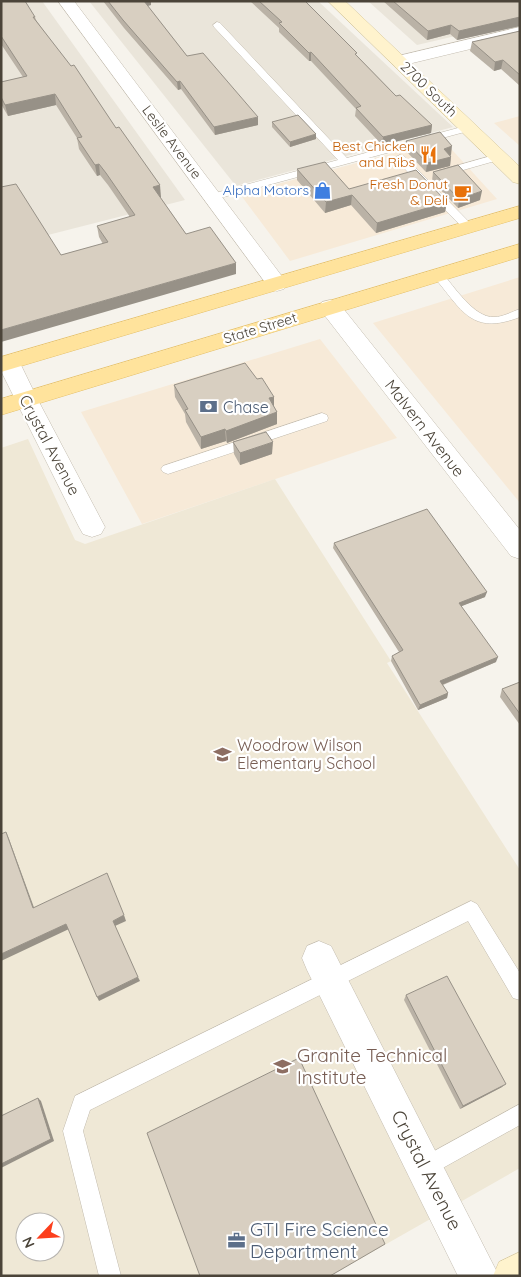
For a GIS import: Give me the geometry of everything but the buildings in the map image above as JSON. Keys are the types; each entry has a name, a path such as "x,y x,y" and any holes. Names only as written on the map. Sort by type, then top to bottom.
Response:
{"main road":[{"path":"5,364 520,212"},
{"name":"State Street","path":"1,408 520,250"}],"street":[{"name":"Leslie Avenue","path":"66,1 277,284"},
{"name":"2700 South","path":"336,1 520,178"},
{"path":"400,61 520,32"},
{"name":"Malvern Avenue","path":"330,307 520,549"},
{"name":"Crystal Avenue","path":"5,364 26,400 92,527"},
{"name":"Crystal Avenue","path":"325,969 479,1276"},
{"path":"512,1276 520,1272"}],"lane":[{"path":"217,25 345,162"},
{"path":"212,196 469,128"},
{"path":"421,179 498,157"},
{"path":"400,158 468,227"},
{"path":"438,274 462,304 471,312 484,319 491,321 520,314"},
{"path":"168,469 322,418"},
{"path":"110,1276 72,1131 82,1103 325,969 471,910 520,991"},
{"path":"425,1167 520,1114"}],"shaded area":[{"path":"1,1 42,1 185,200 1,247"},
{"path":"89,1 318,1 453,127 236,186"},
{"path":"368,1 520,1 520,21 417,45"},
{"path":"520,116 520,146 494,123"},
{"path":"443,140 497,199 290,261 240,194"},
{"path":"520,277 520,503 373,323"},
{"path":"320,339 397,438 142,524 81,412"},
{"path":"28,439 75,540 85,544 275,479 391,661 387,663 520,870 520,1168 330,1276 1,1276 1,448"}],"place":[{"name":"Best Chicken and Ribs","path":"429,154"},
{"name":"Alpha Motors","path":"323,190"},
{"name":"Fresh Donut & Deli","path":"462,192"},
{"name":"Chase","path":"209,407"},
{"name":"Woodrow Wilson Elementary School","path":"223,754"},
{"name":"Granite Technical Institute","path":"283,1066"},
{"name":"GTI Fire Science Department","path":"236,1240"}]}
